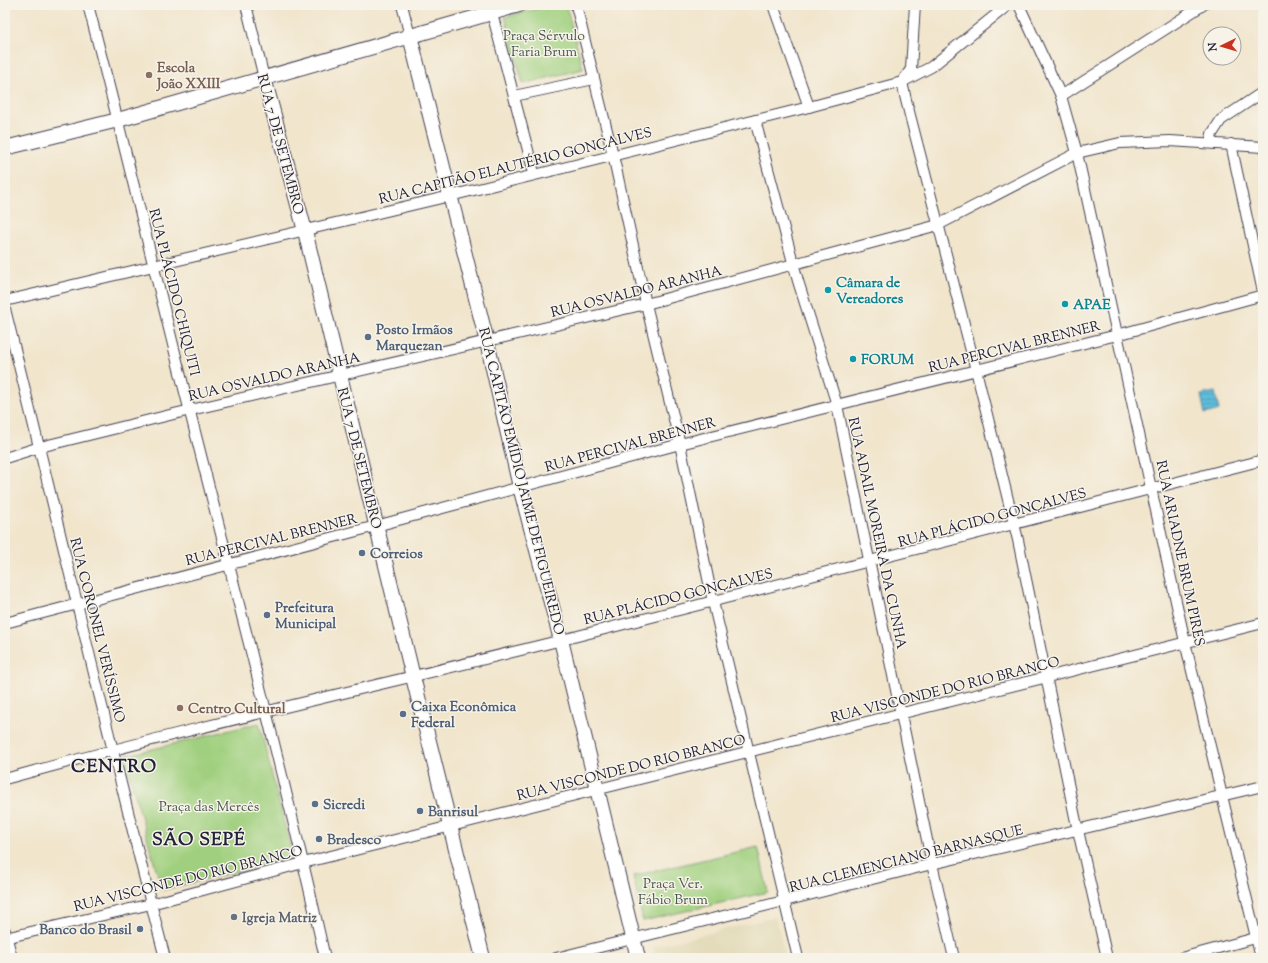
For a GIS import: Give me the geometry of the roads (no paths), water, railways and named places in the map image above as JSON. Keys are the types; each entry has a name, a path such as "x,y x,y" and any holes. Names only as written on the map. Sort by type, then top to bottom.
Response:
{"main road":[{"path":"5,148 118,120 519,5"},
{"name":"RUA CAPITÃO EMÍDIO JAIME DE FIGUEIREDO","path":"410,36 487,342 520,487 561,640 598,789 638,958"},
{"name":"RUA 7 DE SETEMBRO","path":"264,78 305,231 412,677 483,958"}],"street":[{"name":"RUA PLÁCIDO CHIQUITI","path":"88,5 229,564 325,958"},
{"name":"RUA 7 DE SETEMBRO","path":"246,5 264,78"},
{"name":"RUA CAPITÃO EMÍDIO JAIME DE FIGUEIREDO","path":"402,5 410,36"},
{"path":"576,5 613,155 646,304 680,444 713,602 798,958"},
{"path":"773,5 809,107"},
{"path":"915,5 911,69 902,82 1015,525 1078,830 1107,958"},
{"name":"RUA CAPITÃO ELAUTÉRIO GONÇALVES","path":"5,301 450,196 809,107 902,82 932,67 1008,5"},
{"name":"RUA ARIADNE BRUM PIRES","path":"1019,5 1061,96 1077,153 1185,642 1222,796 1260,937 1261,958"},
{"path":"1061,96 1202,5"},
{"path":"492,13 534,174"},
{"path":"514,96 594,79"},
{"path":"1210,143 1212,134 1221,120 1263,92"},
{"name":"RUA ADAIL MOREIRA DA CUNHA","path":"755,120 793,264 837,405 871,562 932,864 954,958"},
{"name":"RUA OSVALDO ARANHA","path":"5,458 40,447 189,410 646,304 938,225 1077,153 1120,143 1170,141 1263,147"},
{"path":"1231,144 1263,294"},
{"name":"RUA PERCIVAL BRENNER","path":"5,623 376,526 680,444 1118,335 1263,294"},
{"name":"RUA CORONEL VERÍSSIMO","path":"5,309 40,447 112,750 148,888 150,904 165,958"},
{"name":"RUA PLÁCIDO GONÇALVES","path":"5,779 112,750 412,677 871,562 1263,460"},
{"name":"RUA VISCONDE DO RIO BRANCO","path":"6,935 150,904 303,863 901,713 1047,679 1263,623"},
{"name":"RUA CLEMENCIANO BARNASQUE","path":"556,958 932,864 1263,786"},
{"path":"6,935 12,958"},
{"path":"1180,958 1260,937"}],"water":[{"path":"1215,392 1219,410 1205,414 1201,395"}],"place":[{"name":"Escola João XXIII","path":"149,75"},
{"name":"Câmara de Vereadores","path":"828,290"},
{"name":"APAE","path":"1065,304"},
{"name":"Posto Irmãos Marquezan","path":"368,337"},
{"name":"FORUM","path":"853,359"},
{"name":"Correios","path":"362,553"},
{"name":"Prefeitura Municipal","path":"267,615"},
{"name":"Centro Cultural","path":"180,708"},
{"name":"Caixa Econômica Federal","path":"403,714"},
{"name":"Sicredi","path":"315,804"},
{"name":"Banrisul","path":"420,811"},
{"name":"Bradesco","path":"319,839"},
{"name":"Igreja Matriz","path":"234,917"},
{"name":"Banco do Brasil","path":"140,929"}],"district":[{"name":"CENTRO","path":"114,766"},
{"name":"SÃO SEPÉ","path":"199,839"}],"park label":[{"name":"Praça Sérvulo Faria Brum","path":"544,44"},
{"name":"Praça das Mercês","path":"209,806"},
{"name":"Praça Ver. Fábio Brum","path":"673,892"}]}
